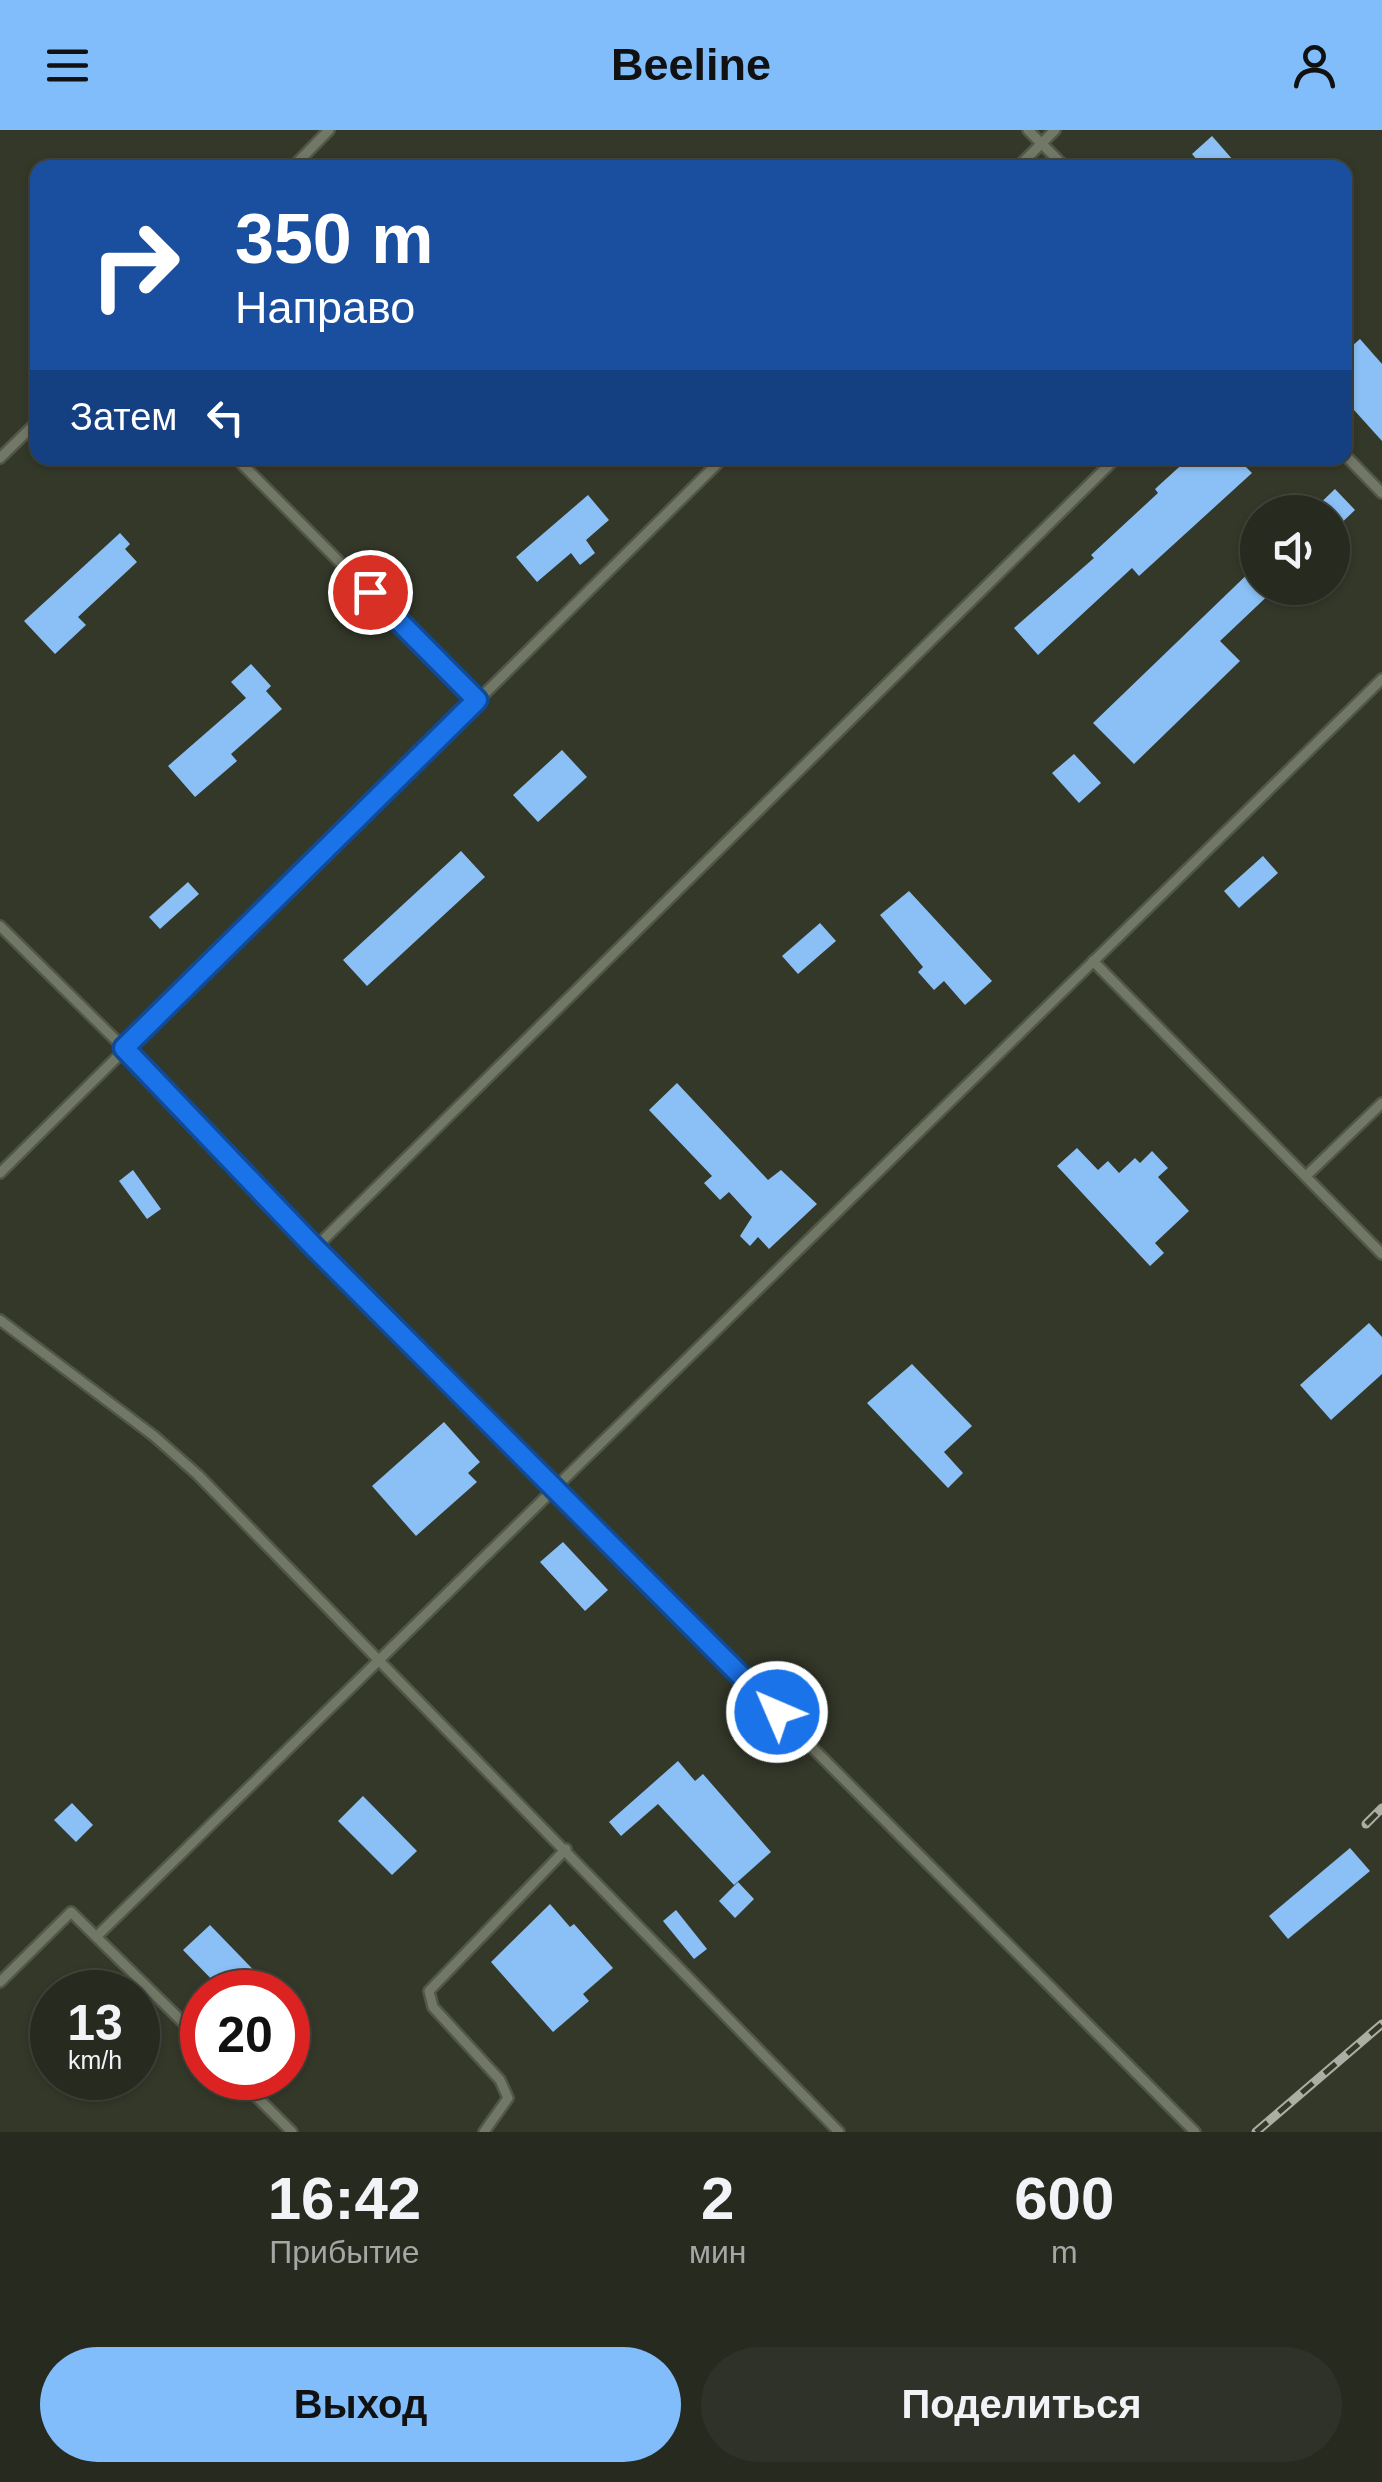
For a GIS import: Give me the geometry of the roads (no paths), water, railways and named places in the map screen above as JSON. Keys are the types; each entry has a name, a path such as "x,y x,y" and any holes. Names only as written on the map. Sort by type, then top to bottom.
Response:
{"lane":[{"path":"300,160 329,130"},
{"path":"1028,130 1058,160"},
{"path":"1026,160 1056,130"},
{"path":"0,458 30,429"},
{"path":"1352,462 1382,494"},
{"path":"243,465 477,700"},
{"path":"0,1174 716,465"},
{"path":"315,1248 1109,465"},
{"path":"98,1935 1382,678"},
{"path":"0,926 124,1048 315,1248 1196,2132"},
{"path":"1093,961 1382,1254"},
{"path":"1306,1176 1382,1103"},
{"path":"0,1320 154,1436 198,1475 839,2132"},
{"path":"484,2132 508,2098 500,2080 432,2007 429,1991 566,1849"},
{"path":"0,1982 72,1912 180,2019"},
{"path":"260,2100 292,2132"}],"railway":[{"path":"1366,1824 1382,1808"},
{"path":"1256,2132 1382,2024"}]}
